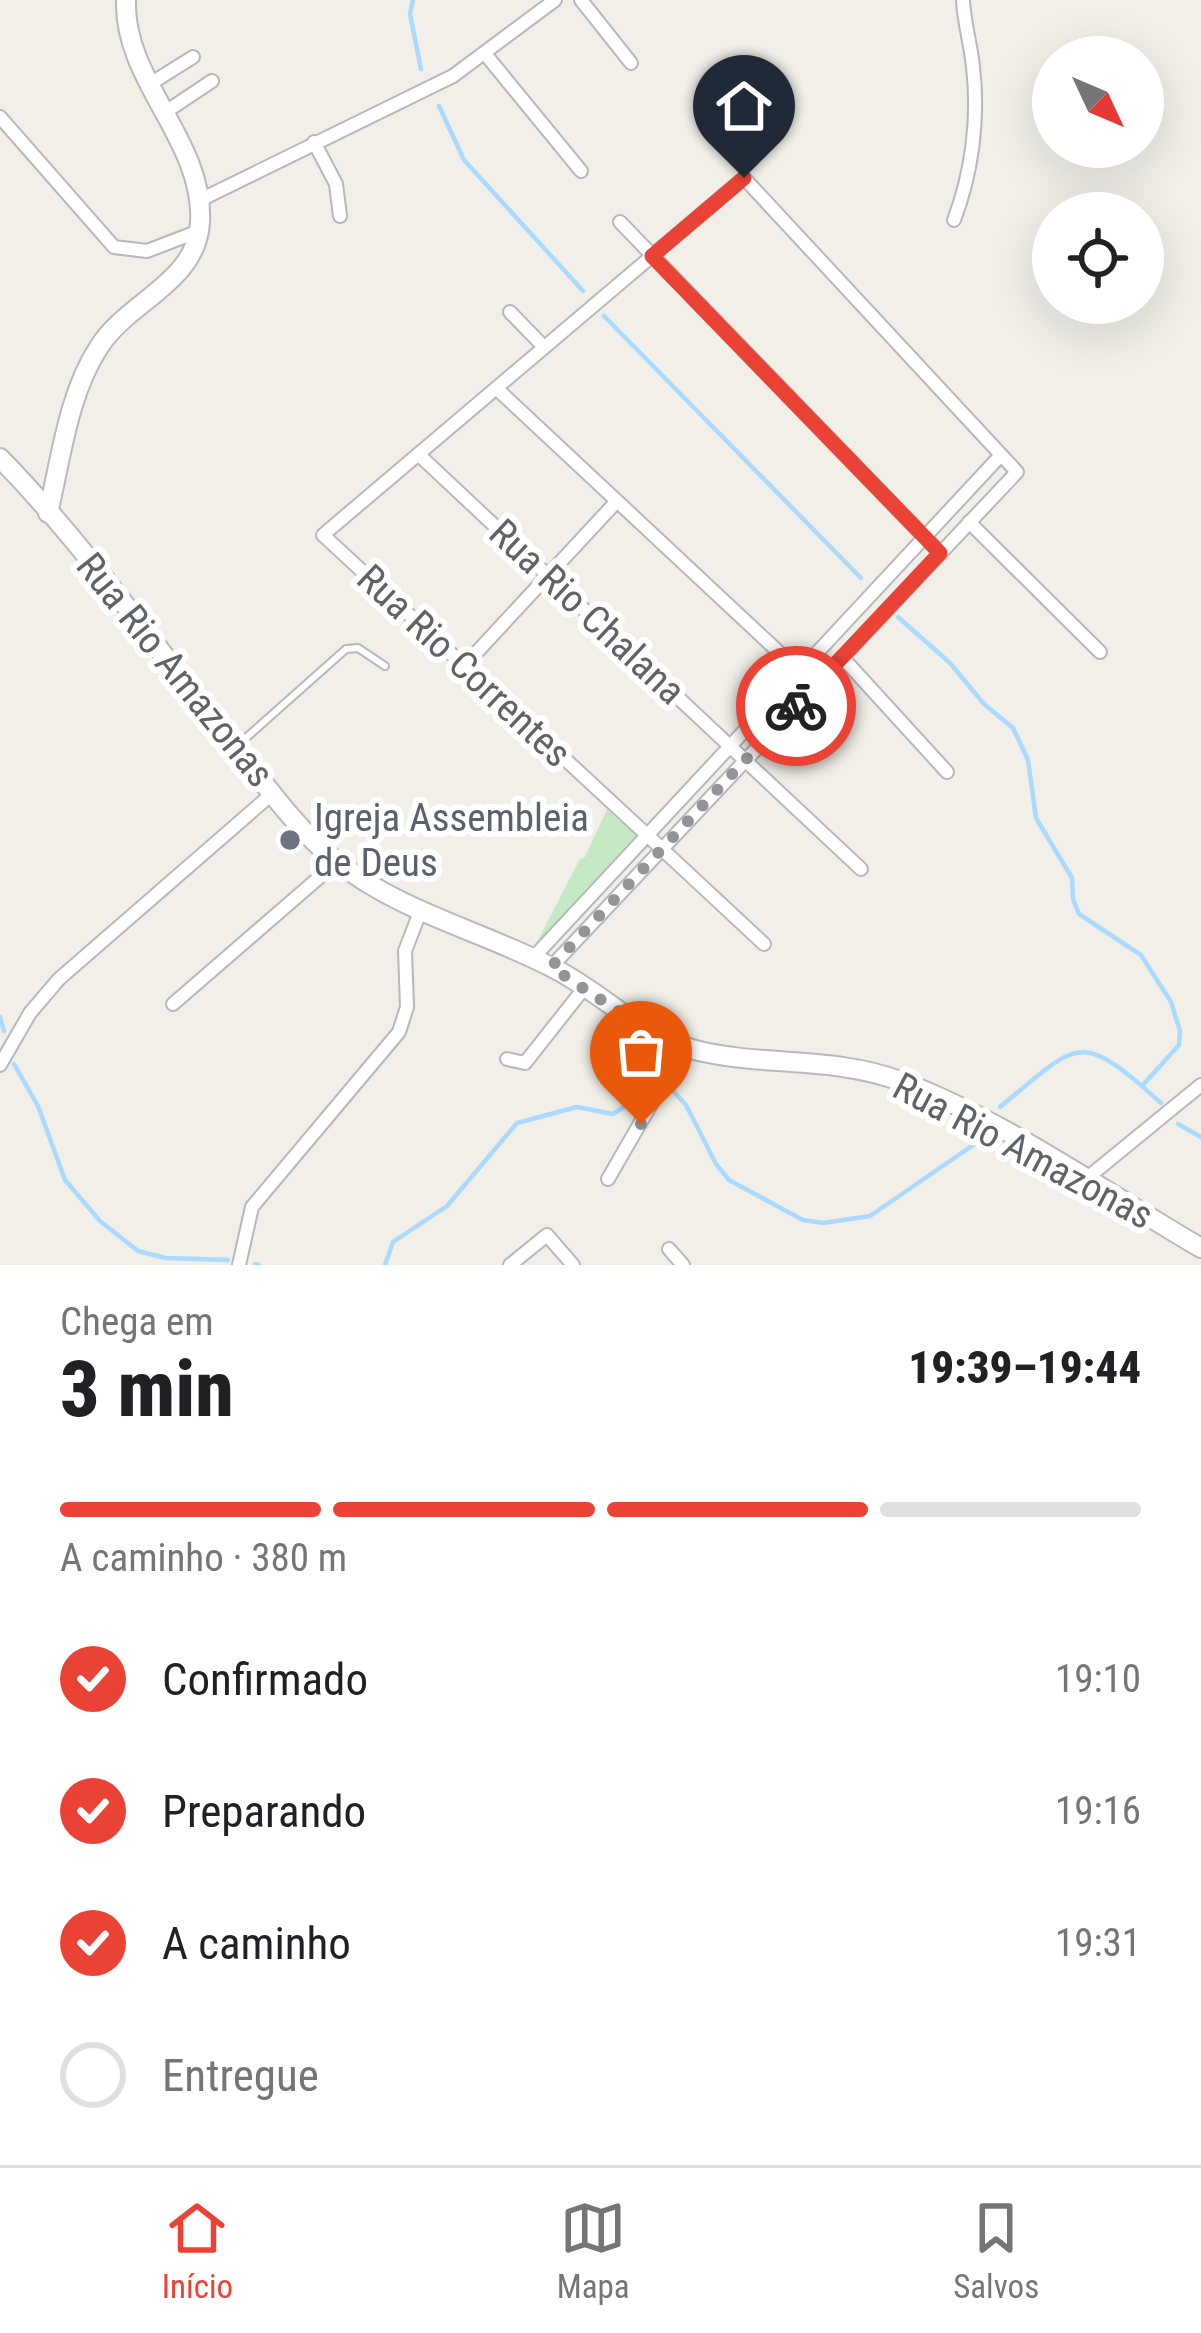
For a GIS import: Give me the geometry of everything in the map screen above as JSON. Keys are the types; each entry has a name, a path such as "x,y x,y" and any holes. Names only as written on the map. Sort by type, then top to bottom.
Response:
{"street":[{"path":"48,513 68,428 92,358 115,327 181,270 199,231 190,171 128,34 126,0"},
{"path":"198,201 453,76 555,0"},
{"path":"581,0 631,63"},
{"path":"954,220 968,182 974,107 963,0"},
{"path":"486,55 581,171"},
{"path":"150,84 193,57"},
{"path":"164,113 212,81"},
{"path":"0,117 114,247 152,250 199,231"},
{"path":"314,142 336,184 340,216"},
{"path":"418,454 744,178 1017,472 662,849 542,962"},
{"path":"620,222 940,553"},
{"path":"510,312 544,347"},
{"path":"496,388 815,686"},
{"name":"Rua Rio Correntes","path":"418,454 323,535 764,944"},
{"name":"Rua Rio Chalana","path":"418,454 861,869"},
{"path":"542,962 647,835 1001,455"},
{"name":"Rua Rio Amazonas","path":"0,458 273,793 337,862 420,912 542,962 674,1044 737,1057 836,1065 896,1080 963,1110 1201,1248"},
{"path":"464,666 617,501"},
{"path":"969,522 1100,652"},
{"path":"842,657 947,772"},
{"path":"0,1065 29,1013 58,979 273,793"},
{"path":"173,1004 337,862"},
{"path":"239,1265 252,1207 399,1032 407,1006 405,951 420,912"},
{"path":"507,1059 525,1064 585,987"},
{"path":"608,1179 650,1107 674,1044"},
{"path":"1086,1179 1201,1085"},
{"path":"511,1265 547,1235 572,1265"},
{"path":"669,1250 683,1265"}],"lane":[{"path":"236,747 346,649 358,648 385,666"}],"green space":[{"path":"607,809 636,835 537,942 585,857"}],"waterway":[{"path":"413,0 410,14 421,69"},
{"path":"439,106 464,160 583,291"},
{"path":"604,316 861,578"},
{"path":"898,617 1013,728 1028,760 1036,818 1072,878 1079,914 1141,955 1171,1002 1179,1045 1142,1086"},
{"path":"0,1017 4,1031"},
{"path":"1000,1107 1047,1068 1079,1052 1112,1063 1161,1103"},
{"path":"14,1064 38,1106 65,1180 100,1221 138,1251 166,1258 228,1260"},
{"path":"385,1265 393,1242 447,1206 517,1123 577,1107 613,1114 654,1087"},
{"path":"673,1091 729,1180 803,1220 823,1223 870,1216 985,1137"},
{"path":"1178,1124 1201,1137"},
{"path":"255,1264 259,1265"}],"way so far":[{"path":"641,1124 674,1044 551,967 796,706"}],"place":[{"name":"Igreja Assembleia de Deus","path":"290,840"}],"route":[{"path":"744,178 652,256 940,553 796,706"}]}
